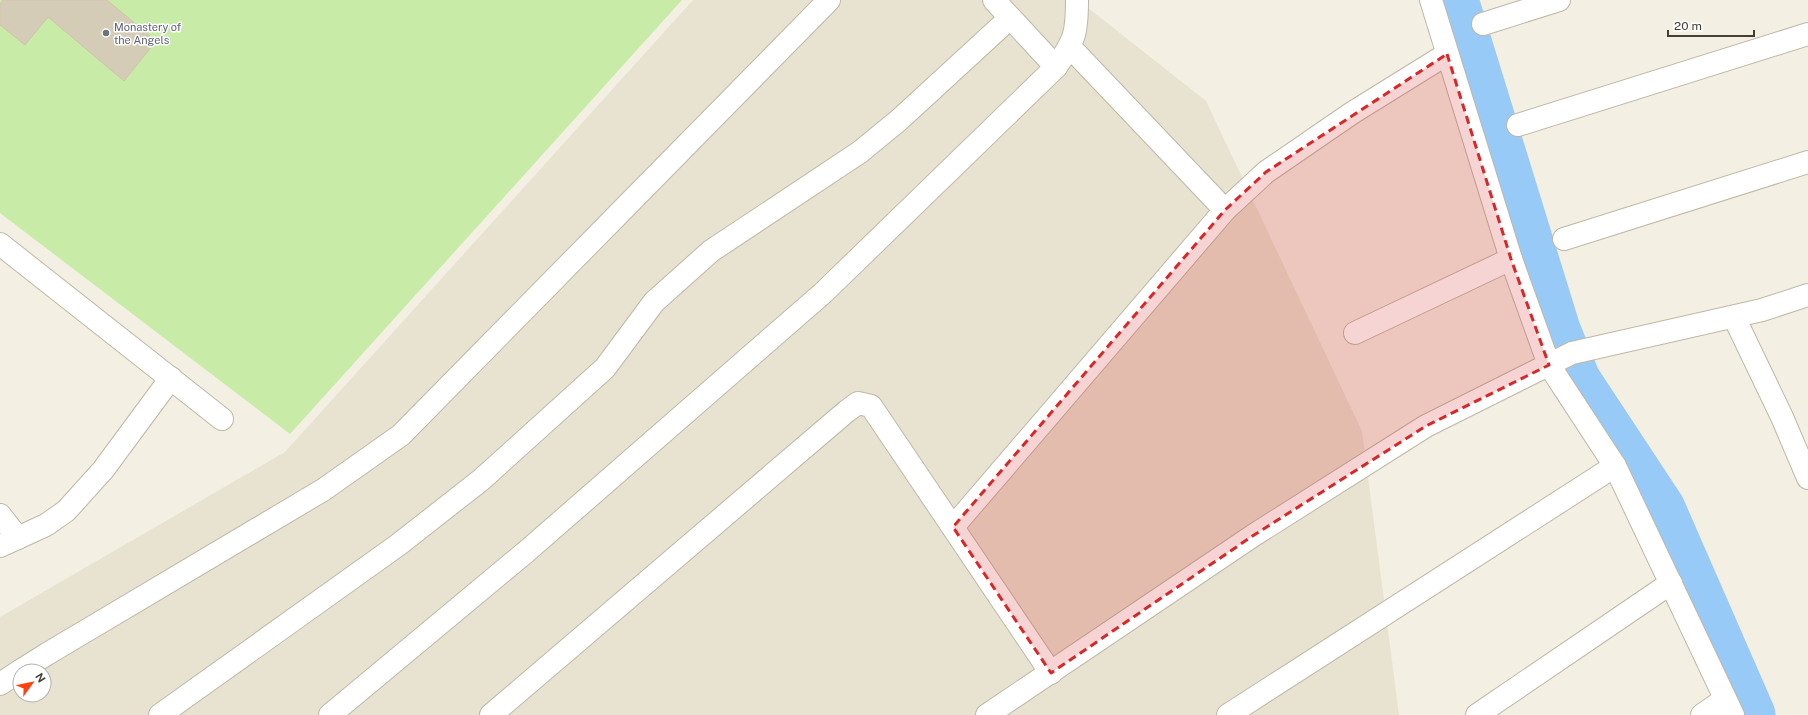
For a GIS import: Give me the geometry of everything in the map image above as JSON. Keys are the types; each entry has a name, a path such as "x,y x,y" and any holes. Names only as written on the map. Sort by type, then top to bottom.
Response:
{"street":[{"path":"33,663 324,490 401,435 829,0"},
{"path":"994,0 1056,67"},
{"path":"330,715 527,551 823,293 1056,67 1070,46 1077,26 1077,0"},
{"path":"1431,0 1511,259 1559,360 1615,466 1729,707 1702,715"},
{"path":"1484,24 1559,0"},
{"path":"160,715 398,545 481,480 604,368 654,302 711,251 860,152 899,120 1010,18"},
{"path":"1518,125 1808,34"},
{"path":"1070,46 1225,210"},
{"path":"953,527 1225,210 1266,172 1352,114 1448,54"},
{"path":"1564,239 1808,162"},
{"path":"0,244 222,419"},
{"path":"1355,333 1511,259"},
{"path":"987,715 1254,535 1426,426 1559,360 1762,310 1808,295"},
{"path":"1734,317 1782,417 1808,478"},
{"path":"0,515 9,542 46,525 66,511 103,470 171,378"},
{"path":"491,715 841,416 858,404 871,406 1051,673"},
{"path":"1228,715 1615,466"},
{"path":"1477,715 1671,583"},
{"path":"0,684 12,676"}],"highlighted area":[{"path":"1447,54 1511,259 1549,365 1426,426 1254,535 1051,673 953,527 1225,210 1266,172"}],"shaded area":[{"path":"693,0 1078,0 1206,101 1362,431 1399,715 0,715 0,617 285,452"}],"green space":[{"path":"0,0 682,0 290,434 0,213"}],"building":[{"name":"Monastery of the Angels","path":"3,0 107,0 156,41 124,81 48,17 25,45 0,25 0,4"}],"waterway":[{"path":"1453,0 1555,330 1575,380 1660,509 1750,715"}],"place":[{"name":"Monastery of the Angels","path":"106,33"}]}
